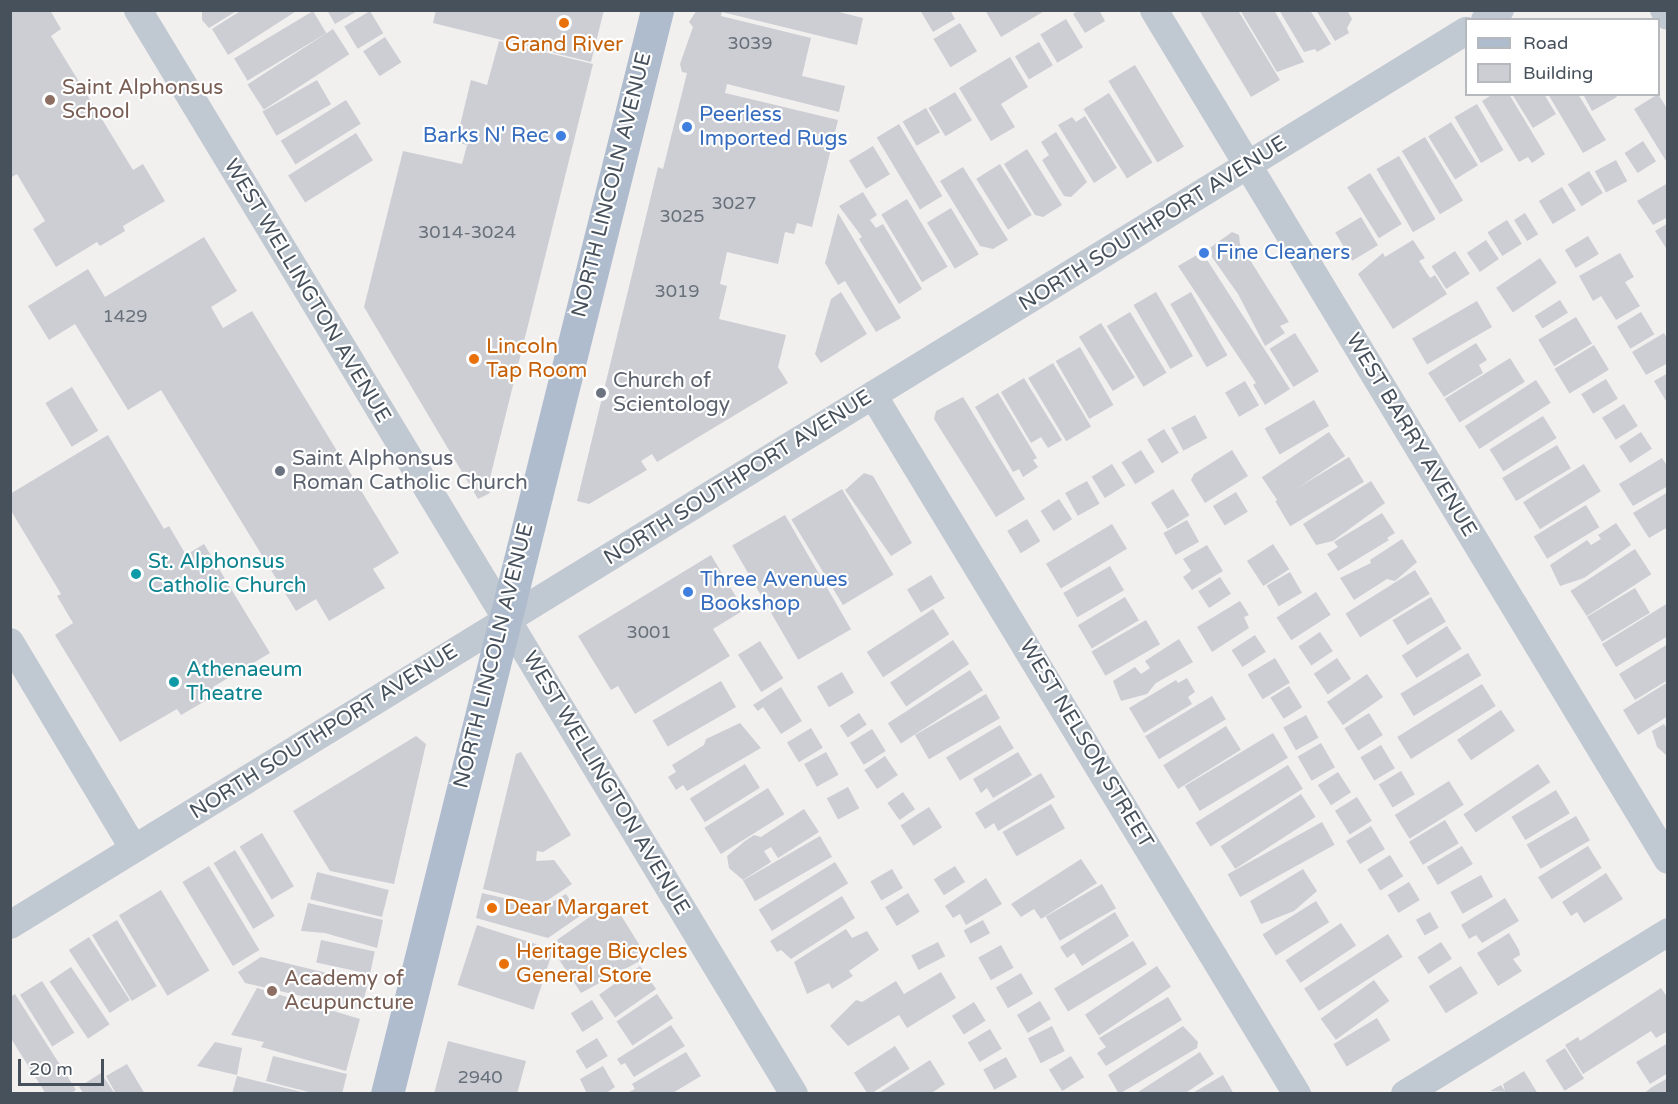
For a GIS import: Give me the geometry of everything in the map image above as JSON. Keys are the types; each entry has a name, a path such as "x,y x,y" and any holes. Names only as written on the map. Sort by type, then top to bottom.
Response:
{"main road":[{"name":"NORTH LINCOLN AVENUE","path":"387,1094 473,739 506,620 532,498 657,10"}],"street":[{"name":"WEST WELLINGTON AVENUE","path":"138,10 794,1094"},
{"name":"WEST BARRY AVENUE","path":"1154,10 1668,860"},
{"path":"1665,10 1668,16"},
{"name":"NORTH SOUTHPORT AVENUE","path":"10,925 1465,32"},
{"name":"WEST NELSON STREET","path":"873,395 1297,1094"},
{"path":"10,642 134,849"},
{"path":"1405,1094 1668,932"}],"building":[{"name":"Saint Alphonsus School","path":"10,10 50,10 61,29 51,36 133,170 143,164 165,201 123,226 125,231 100,246 97,242 56,267 33,229 45,221 17,174 10,178"},
{"path":"202,10 238,10 209,28 202,20"},
{"path":"242,10 298,10 228,55 212,29"},
{"path":"327,10 359,10 335,24"},
{"path":"436,10 604,10 591,62 433,23"},
{"path":"697,10 831,10 863,18 857,45 722,12 721,16 811,38 802,76 845,86 839,112 727,84 725,93 838,120 812,227 797,223 794,234 785,232 778,264 727,252 720,284 727,286 719,319 786,335 778,367 788,383 657,462 652,454 641,461 647,470 589,504 577,501 658,167 663,169 687,73 682,72 680,64 693,27 689,22"},
{"path":"920,10 950,10 955,19 933,32"},
{"path":"985,10 1046,10 1001,37"},
{"path":"1079,10 1099,10 1105,21 1085,33 1073,14"},
{"path":"1199,10 1239,12 1280,80 1251,97"},
{"path":"1240,10 1274,10 1304,62 1277,72"},
{"path":"1279,10 1310,10 1331,44 1317,52 1315,49 1304,52"},
{"path":"1316,10 1347,10 1352,19 1347,28 1349,33 1335,41"},
{"path":"313,11 326,33 248,81 234,58"},
{"path":"370,11 383,33 358,49 344,26"},
{"path":"1066,19 1083,47 1057,63 1040,34"},
{"path":"960,23 977,51 950,67 933,39"},
{"path":"333,29 349,54 264,110 247,85"},
{"path":"385,37 401,62 380,76 363,51"},
{"path":"499,41 593,64 488,486 490,493 478,499 364,307 403,151 462,164 467,145 456,142 471,80 487,85"},
{"path":"1039,42 1053,65 1029,80 1015,56"},
{"path":"1010,57 1028,87 1001,104 1015,127 991,141 959,88"},
{"path":"1135,65 1184,146 1157,162 1108,81"},
{"path":"317,80 331,104 276,136 262,112"},
{"path":"955,92 972,120 945,136 928,108"},
{"path":"1109,93 1152,163 1127,178 1084,109"},
{"path":"1490,96 1510,96 1545,154 1532,163 1528,157 1519,162 1482,101"},
{"path":"1513,96 1545,96 1556,114 1533,128"},
{"path":"1549,96 1579,96 1606,140 1583,153"},
{"path":"1584,96 1617,97 1592,111"},
{"path":"1655,96 1659,96 1668,110 1666,161 1634,109"},
{"path":"346,100 361,124 296,165 281,141"},
{"path":"1477,104 1504,150 1481,163 1454,117"},
{"path":"926,108 940,132 917,146 903,122"},
{"path":"1085,116 1117,168 1094,183 1058,125 1072,117 1076,122"},
{"path":"1451,122 1478,165 1455,180 1428,136"},
{"path":"899,124 942,196 920,209 877,137"},
{"path":"1056,132 1087,182 1071,197 1064,196 1042,160 1049,155 1041,142"},
{"path":"356,133 373,160 305,203 288,175"},
{"path":"1425,137 1463,200 1440,214 1402,151"},
{"path":"1643,141 1656,161 1638,173 1625,153"},
{"path":"873,146 890,174 866,189 849,160"},
{"path":"1027,149 1062,205 1043,217 1035,215 1004,164"},
{"path":"1399,156 1436,219 1413,232 1376,169"},
{"path":"1616,160 1627,181 1606,192 1595,171"},
{"path":"1000,164 1032,215 1008,230 976,179"},
{"path":"963,167 1008,240 993,249 980,246 940,181"},
{"path":"1589,171 1603,193 1582,206 1568,184"},
{"path":"1370,173 1402,224 1379,238 1347,187"},
{"path":"1668,183 1668,217 1653,225 1637,201"},
{"path":"1562,187 1576,210 1553,224 1539,201"},
{"path":"863,192 877,215 870,220 876,228 883,224 922,289 899,304 859,239 862,237 839,206"},
{"path":"907,199 948,267 922,282 881,214"},
{"path":"951,208 979,254 955,269 927,222"},
{"path":"838,213 901,318 876,332 845,281 838,285 825,263"},
{"path":"1525,213 1538,234 1527,241 1514,220"},
{"path":"1361,217 1378,245 1352,261 1335,232"},
{"path":"1507,220 1522,244 1502,256 1487,232"},
{"path":"1668,223 1668,251 1655,231"},
{"path":"1232,232 1239,235 1240,244 1289,322 1280,326 1285,333 1265,346 1238,294 1207,250"},
{"path":"1588,236 1599,254 1576,268 1565,250"},
{"name":"Saint Alphonsus Roman Catholic Church","path":"204,237 237,291 211,307 223,328 252,311 399,553 373,569 385,588 329,621 316,599 296,611 161,390 128,410 75,324 49,340 28,306 88,269 105,297"},
{"path":"1413,240 1425,258 1419,261 1430,278 1435,275 1447,294 1393,329 1358,274 1383,253 1385,257"},
{"path":"1486,240 1499,259 1480,272 1467,253"},
{"path":"1455,251 1470,274 1446,289 1432,266"},
{"path":"1202,252 1290,389 1265,405 1253,385 1256,383 1178,266"},
{"path":"1620,253 1634,277 1625,282 1640,306 1616,320 1601,296 1593,301 1579,276"},
{"path":"1540,258 1557,283 1513,313 1496,288"},
{"path":"841,292 867,334 821,363 815,354 831,299"},
{"path":"1156,292 1193,356 1170,369 1133,305"},
{"path":"1191,292 1228,355 1207,367 1170,304"},
{"path":"1560,300 1568,313 1543,329 1535,316"},
{"path":"1477,301 1492,327 1427,364 1412,338"},
{"path":"1130,312 1167,373 1143,387 1107,326"},
{"path":"1641,312 1654,334 1630,349 1617,326"},
{"path":"1576,317 1592,344 1554,366 1538,340"},
{"path":"1101,323 1135,377 1113,391 1079,337"},
{"path":"1295,333 1319,371 1293,387 1270,349"},
{"path":"1664,333 1668,340 1668,363 1646,375 1632,352"},
{"path":"1476,343 1487,360 1479,365 1483,373 1444,397 1428,373"},
{"path":"1594,345 1609,370 1570,394 1555,369"},
{"path":"1080,347 1114,405 1089,419 1056,361"},
{"path":"1510,358 1525,382 1460,423 1445,399"},
{"path":"1053,363 1091,426 1066,441 1028,378"},
{"path":"1668,373 1668,400 1666,401 1654,381"},
{"path":"1024,378 1062,440 1048,448 1041,437 1031,443 1001,392"},
{"path":"1606,379 1618,399 1593,414 1581,394"},
{"path":"1536,380 1551,403 1479,449 1465,426"},
{"path":"1245,381 1259,405 1239,417 1225,392"},
{"path":"72,387 98,431 72,447 45,403"},
{"path":"998,393 1037,458 1033,460 1038,467 1023,477 1019,469 1013,472 975,407"},
{"path":"963,397 1025,499 996,517 934,419 936,411"},
{"path":"1314,400 1329,426 1280,454 1265,428"},
{"path":"1624,404 1638,426 1616,440 1602,418"},
{"path":"1195,415 1207,438 1183,451 1171,428"},
{"path":"1543,416 1557,438 1503,471 1490,449"},
{"path":"1164,429 1179,453 1162,463 1147,440"},
{"path":"1329,432 1345,456 1278,501 1262,477"},
{"path":"1641,432 1652,449 1630,463 1619,446"},
{"name":"St. Alphonsus Catholic Church","path":"108,435 164,529 169,526 186,555 204,544 270,653 213,687 217,694 181,715 177,709 120,742 55,635 73,623 57,596 61,594 10,509 10,494"},
{"path":"1557,445 1571,468 1516,501 1502,478"},
{"path":"1141,450 1155,472 1135,484 1121,462"},
{"path":"1232,450 1248,476 1205,503 1191,480 1194,474"},
{"path":"1349,457 1364,482 1290,526 1275,501"},
{"path":"1662,458 1668,467 1668,486 1633,506 1619,484"},
{"path":"1112,464 1125,485 1105,498 1092,477"},
{"path":"1584,464 1601,491 1540,529 1523,502"},
{"path":"864,473 873,476 912,543 891,556 845,490"},
{"path":"1087,481 1100,504 1078,516 1065,493"},
{"path":"1371,481 1385,503 1333,541 1316,545 1303,524"},
{"path":"842,489 894,575 843,605 791,519"},
{"path":"1173,489 1189,515 1167,529 1151,503"},
{"path":"1236,492 1248,512 1225,526 1213,506"},
{"path":"1668,492 1668,527 1649,538 1633,513"},
{"path":"1059,499 1072,519 1054,531 1041,511"},
{"path":"1586,505 1599,527 1547,559 1534,536"},
{"path":"1382,513 1395,533 1387,538 1389,540 1338,571 1327,554 1338,547 1334,542"},
{"path":"785,515 851,629 798,660 732,546"},
{"path":"1027,519 1040,541 1021,553 1007,531"},
{"path":"1187,520 1199,542 1176,555 1163,533"},
{"path":"1616,523 1631,545 1584,578 1560,586 1550,565 1587,540 1591,545 1601,539 1598,535"},
{"path":"1112,524 1127,549 1061,589 1046,564"},
{"path":"1402,539 1417,562 1395,581 1387,579 1354,600 1340,578 1371,563 1370,560"},
{"path":"1273,544 1289,569 1263,586 1247,561"},
{"path":"1207,545 1223,571 1192,590 1183,577 1191,571 1183,559"},
{"path":"1635,549 1651,574 1587,616 1570,591"},
{"path":"711,555 744,610 713,629 730,656 635,714 618,686 611,690 578,636"},
{"path":"1110,566 1124,590 1077,617 1063,593"},
{"path":"1415,570 1430,594 1360,637 1345,613"},
{"path":"1290,572 1302,593 1279,606 1267,586"},
{"path":"931,575 945,598 921,613 907,589"},
{"path":"1220,577 1231,594 1209,608 1198,591"},
{"path":"1635,588 1650,613 1602,642 1587,617"},
{"path":"1316,592 1331,615 1291,640 1277,618"},
{"path":"1125,597 1139,620 1092,648 1078,625"},
{"path":"1431,597 1446,622 1407,645 1392,620"},
{"path":"1240,601 1249,615 1244,617 1249,628 1212,652 1197,627"},
{"path":"1668,603 1668,636 1616,667 1602,644"},
{"path":"933,609 949,634 883,677 867,652"},
{"path":"1146,620 1160,644 1105,676 1091,652"},
{"path":"1447,626 1462,649 1416,678 1402,655"},
{"path":"1320,632 1333,651 1311,666 1298,647"},
{"path":"1255,635 1266,652 1242,667 1232,650"},
{"path":"1179,639 1193,662 1156,683 1147,694 1121,701 1113,681 1135,667 1141,674 1150,668 1145,661"},
{"path":"953,640 969,664 906,707 890,682"},
{"path":"760,641 783,678 761,692 738,655"},
{"path":"1668,644 1668,680 1635,700 1619,674"},
{"path":"1468,653 1481,675 1414,716 1400,694"},
{"path":"1275,658 1290,683 1263,699 1248,674"},
{"path":"1337,658 1351,679 1328,694 1314,674"},
{"path":"970,670 983,690 901,744 888,723"},
{"path":"842,672 854,693 829,707 817,686"},
{"path":"1367,674 1383,697 1343,725 1327,702"},
{"path":"1187,678 1195,692 1188,697 1192,704 1144,733 1129,708 1176,680 1178,683"},
{"path":"721,681 736,707 668,746 653,720"},
{"path":"1668,682 1668,716 1638,735 1623,710"},
{"path":"1482,684 1496,706 1411,759 1397,737"},
{"path":"1289,686 1302,707 1284,719 1270,698"},
{"path":"781,687 802,721 781,734 763,707 758,711 753,705"},
{"path":"986,694 1000,718 929,759 915,735"},
{"path":"1212,696 1226,719 1159,759 1145,736"},
{"path":"1501,710 1515,731 1471,760 1457,740"},
{"path":"859,713 867,725 848,737 840,726"},
{"path":"1369,713 1383,735 1358,750 1344,728"},
{"path":"1306,715 1319,738 1296,750 1283,728"},
{"path":"740,723 761,748 687,791 683,785 676,790 668,777 676,772 672,765 704,745 706,739"},
{"path":"1664,724 1668,730 1666,755 1657,747 1652,731"},
{"path":"1000,725 1014,748 960,781 946,757"},
{"path":"1226,726 1241,750 1178,789 1163,765"},
{"path":"811,728 823,748 799,762 787,742"},
{"path":"872,729 886,751 864,765 850,743"},
{"path":"1273,733 1288,758 1200,811 1185,786"},
{"path":"416,736 426,744 394,884 330,871 293,811"},
{"path":"1321,743 1335,767 1312,781 1298,757"},
{"path":"1381,745 1395,768 1374,781 1360,757"},
{"path":"521,752 571,835 543,852 537,851 536,861 554,860 572,884 542,904 483,889 516,754"},
{"path":"826,752 839,775 817,787 804,764"},
{"path":"1018,752 1032,775 993,798 987,788 981,793 973,779"},
{"path":"885,756 898,775 877,789 864,770"},
{"path":"745,764 760,788 705,822 690,798"},
{"path":"1538,764 1550,782 1476,833 1463,814"},
{"path":"1288,765 1303,789 1210,847 1196,823"},
{"path":"1401,771 1415,794 1393,808 1379,784"},
{"path":"1338,772 1351,792 1331,805 1318,785"},
{"path":"1041,773 1055,797 998,831 994,823 985,829 975,813"},
{"path":"1449,781 1464,805 1410,839 1395,815"},
{"path":"848,787 859,808 838,819 827,798"},
{"path":"768,788 784,814 721,854 704,828"},
{"path":"1556,790 1570,813 1525,840 1511,817"},
{"path":"903,792 915,809 899,820 887,803"},
{"path":"1301,794 1316,817 1235,869 1220,846"},
{"path":"1357,797 1372,821 1350,835 1335,811"},
{"path":"1051,804 1065,828 1017,856 1003,832"},
{"path":"929,807 942,827 914,846 900,826"},
{"path":"804,809 819,832 778,858 771,847 764,851 771,862 743,880 729,868 727,856 745,841 754,835 761,837"},
{"path":"1576,816 1590,840 1541,869 1527,845"},
{"path":"1445,820 1459,843 1423,865 1409,842"},
{"path":"1322,822 1335,845 1240,897 1228,874"},
{"path":"1371,826 1385,849 1360,864 1346,841"},
{"path":"262,833 294,886 272,900 240,846"},
{"path":"820,836 832,857 755,901 743,880"},
{"path":"1462,846 1473,864 1438,885 1427,867"},
{"path":"1588,846 1602,868 1552,899 1538,877"},
{"path":"235,850 275,916 253,929 214,863"},
{"path":"1390,855 1403,876 1380,891 1367,869"},
{"path":"1081,859 1097,883 1041,919 1034,909 1021,917 1011,904"},
{"path":"835,862 848,883 772,931 759,910"},
{"path":"209,866 259,950 233,966 182,882"},
{"path":"955,866 965,882 944,895 934,879"},
{"path":"892,869 903,888 881,901 870,881"},
{"path":"1303,869 1317,891 1294,911 1261,924 1250,901"},
{"path":"317,872 389,890 382,917 310,899"},
{"path":"1606,873 1623,899 1584,923 1577,912 1571,916 1562,902"},
{"path":"1481,875 1493,897 1463,914 1450,892"},
{"path":"986,878 1002,904 966,925 960,914 953,918 945,906"},
{"path":"1409,882 1420,900 1398,913 1388,895"},
{"path":"1102,884 1116,908 1060,941 1046,916"},
{"path":"161,890 209,971 167,996 119,915"},
{"path":"482,893 543,907 566,894 580,916 548,938 476,918"},
{"path":"908,893 920,912 897,926 885,907"},
{"path":"842,896 855,918 791,959 781,950 777,952 770,941"},
{"path":"1505,898 1519,921 1482,943 1476,935 1469,939 1461,925"},
{"path":"612,901 647,957 581,993 556,955 563,951 557,940"},
{"path":"1316,901 1329,922 1276,956 1263,934"},
{"path":"308,903 383,920 377,948 325,933 301,931"},
{"path":"1115,912 1129,936 1082,966 1074,953 1067,958 1060,947"},
{"path":"1430,912 1439,928 1425,936 1416,920"},
{"path":"117,920 157,986 132,1001 92,935"},
{"path":"983,920 990,933 971,944 964,930"},
{"path":"1341,923 1356,945 1301,983 1285,960"},
{"path":"477,925 553,950 534,1010 458,985"},
{"path":"846,929 852,938 867,931 879,950 849,971 853,976 832,989 829,983 807,994 794,962"},
{"path":"1509,933 1520,955 1513,959 1522,971 1498,986 1477,953"},
{"path":"1388,934 1403,957 1319,1011 1304,988"},
{"path":"89,937 130,1000 110,1013 69,950"},
{"path":"321,940 375,951 370,974 316,962"},
{"path":"1133,941 1147,964 1068,1012 1054,988"},
{"path":"938,942 945,956 919,970 911,956"},
{"path":"1441,942 1452,959 1428,974 1418,957"},
{"path":"1001,945 1014,968 991,980 978,958"},
{"path":"261,957 368,983 361,1010 245,983 238,972"},
{"path":"640,966 656,989 615,1018 599,995"},
{"path":"1157,966 1171,987 1099,1035 1085,1015"},
{"path":"1461,966 1478,993 1446,1013 1429,986"},
{"path":"71,967 110,1024 88,1039 49,982"},
{"path":"941,972 956,998 907,1028 899,1015 848,1046 830,1026 856,1000 862,1002 896,981 904,994"},
{"path":"1021,973 1033,994 1008,1008 996,988"},
{"path":"1374,980 1389,1001 1336,1040 1321,1019"},
{"path":"42,981 74,1033 52,1047 20,995"},
{"path":"257,988 360,1019 346,1071 261,1047 264,1042 231,1035"},
{"path":"1661,988 1668,998 1668,1031 1656,1038 1651,1031 1583,1074 1565,1045 1578,1037 1580,1041"},
{"path":"15,994 76,1090 70,1094 46,1094 10,1037 10,997"},
{"path":"657,994 673,1018 633,1045 616,1021"},
{"path":"1168,997 1182,1020 1106,1066 1097,1053 1106,1047 1099,1038"},
{"path":"592,1000 604,1019 582,1032 571,1013"},
{"path":"1040,1001 1051,1019 1028,1033 1017,1015"},
{"path":"974,1002 986,1021 964,1034 952,1016"},
{"path":"1377,1018 1390,1040 1347,1067 1333,1044"},
{"path":"671,1025 685,1046 634,1077 625,1063 621,1065 617,1059"},
{"path":"1052,1026 1065,1051 1041,1063 1028,1038"},
{"path":"1183,1026 1198,1042 1197,1048 1119,1094 1108,1075"},
{"path":"990,1029 1002,1049 980,1062 968,1042"},
{"path":"597,1038 608,1056 586,1069 576,1051"},
{"path":"448,1041 526,1061 517,1094 434,1094"},
{"path":"215,1042 242,1048 237,1075 197,1066"},
{"path":"1668,1043 1668,1073 1650,1084 1636,1062"},
{"path":"895,1046 910,1069 871,1094 868,1094 854,1073"},
{"path":"1565,1048 1584,1079 1565,1091 1545,1060"},
{"path":"686,1052 701,1076 671,1094 625,1094 635,1089 632,1084"},
{"path":"1200,1052 1214,1074 1184,1094 1135,1094"},
{"path":"273,1056 347,1074 342,1094 316,1094 266,1081"},
{"path":"1071,1056 1084,1077 1062,1091 1049,1070"},
{"path":"1006,1057 1017,1077 994,1090 983,1070"},
{"path":"930,1060 945,1084 930,1094 877,1094"},
{"path":"127,1064 145,1094 116,1094 106,1076"},
{"path":"603,1066 615,1087 605,1094 587,1094 580,1079"},
{"path":"1524,1071 1538,1094 1490,1091 1501,1085 1505,1091 1503,1084"},
{"path":"101,1073 115,1094 84,1094 79,1087"},
{"path":"1223,1075 1234,1094 1191,1094"},
{"path":"237,1076 306,1093 306,1094 232,1094"},
{"path":"1668,1078 1668,1094 1643,1094 1652,1087"}],"place":[{"name":"Grand River","path":"564,23"},
{"name":"Saint Alphonsus School","path":"50,100"},
{"name":"Peerless Imported Rugs","path":"687,127"},
{"name":"Barks N' Rec","path":"561,136"},
{"name":"Fine Cleaners","path":"1204,253"},
{"name":"Lincoln Tap Room","path":"474,359"},
{"name":"Church of Scientology","path":"601,393"},
{"name":"Saint Alphonsus Roman Catholic Church","path":"280,471"},
{"name":"St. Alphonsus Catholic Church","path":"136,574"},
{"name":"Three Avenues Bookshop","path":"688,592"},
{"name":"Athenaeum Theatre","path":"174,682"},
{"name":"Dear Margaret","path":"492,908"},
{"name":"Heritage Bicycles General Store","path":"504,964"},
{"name":"Academy of Acupuncture","path":"272,991"}]}
